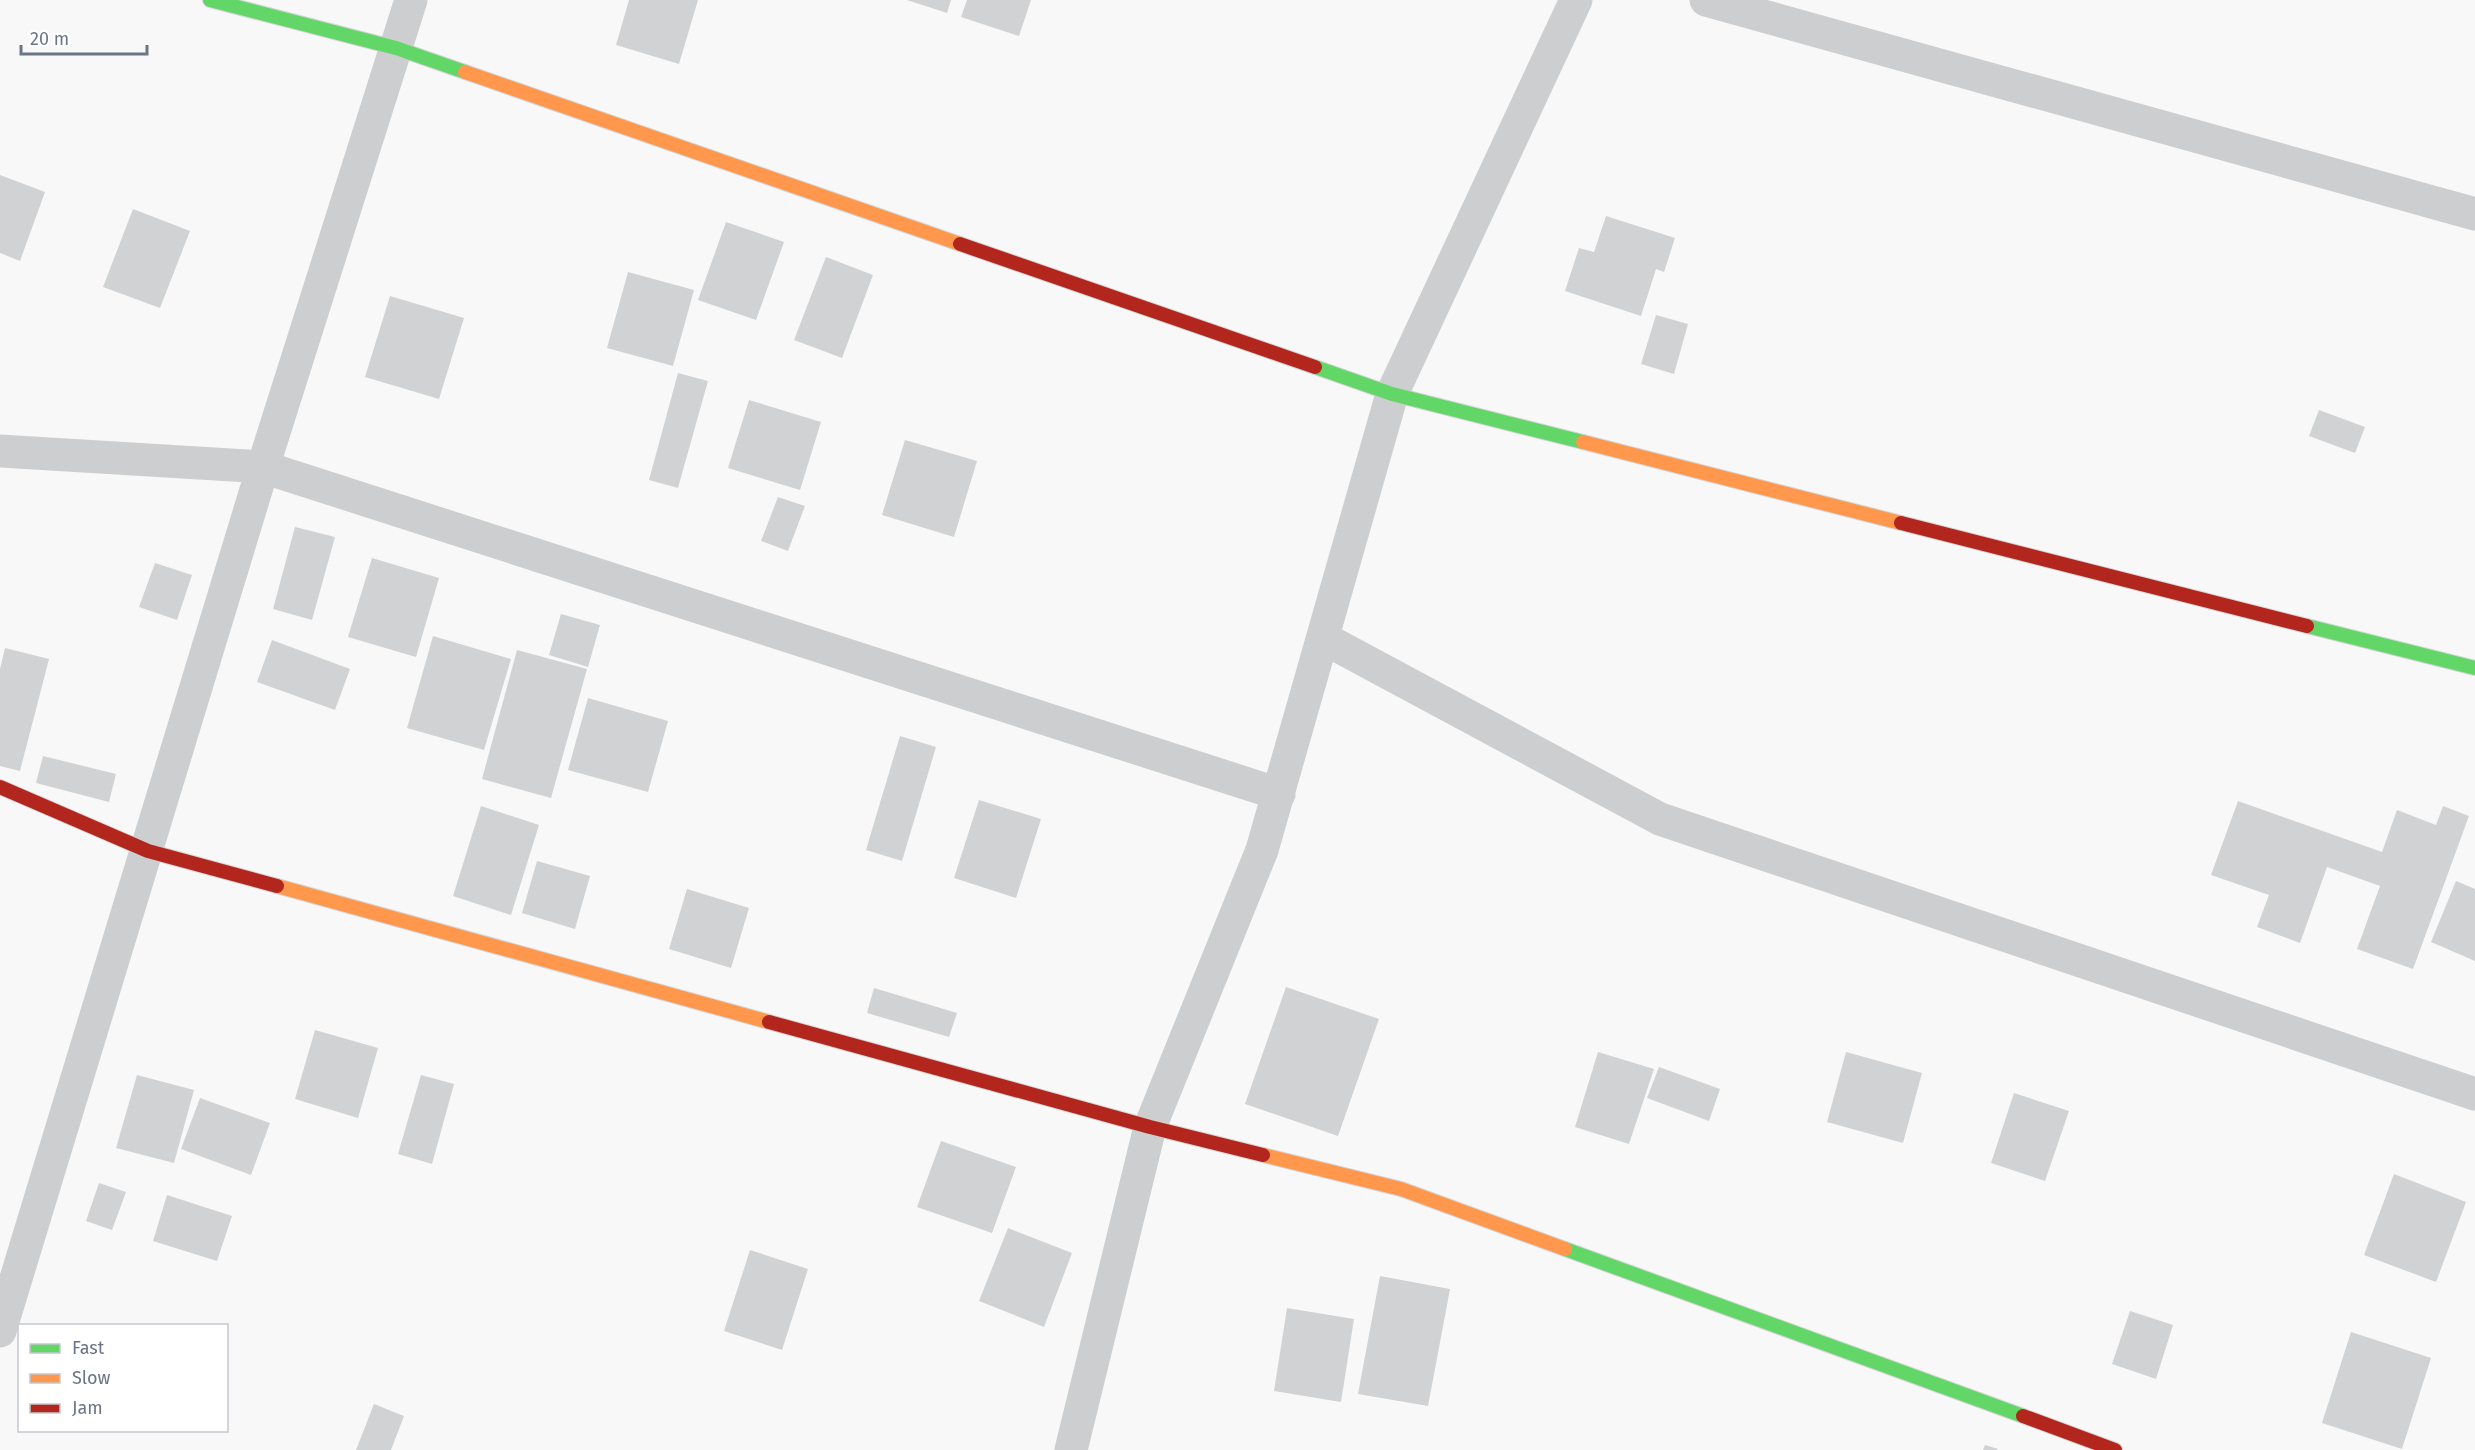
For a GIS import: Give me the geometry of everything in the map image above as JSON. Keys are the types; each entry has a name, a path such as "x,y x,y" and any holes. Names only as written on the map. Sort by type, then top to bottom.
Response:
{"street":[{"path":"210,0 396,48 1392,394 2475,668"},
{"path":"0,1331 148,851 263,467 411,0"},
{"path":"1071,1450 1150,1127 1262,850 1392,394 1576,0"},
{"path":"1706,0 2475,214"},
{"path":"0,451 263,467 1278,794"},
{"path":"1323,638 1659,819 2475,1094"},
{"path":"0,787 148,851 1150,1127 1401,1190 2115,1450"}],"building":[{"path":"629,0 698,0 679,64 616,45"},
{"path":"907,0 951,0 947,13"},
{"path":"967,0 1031,0 1019,36 961,17"},
{"path":"0,175 45,192 20,261 0,253"},
{"path":"133,209 190,231 160,308 103,287"},
{"path":"1606,216 1675,238 1664,272 1656,269 1641,316 1565,291 1579,248 1594,252"},
{"path":"726,222 784,242 756,320 698,300"},
{"path":"826,257 873,275 842,358 794,340"},
{"path":"628,272 694,290 673,366 607,348"},
{"path":"390,296 464,318 439,399 365,377"},
{"path":"1656,315 1688,324 1674,374 1641,364"},
{"path":"678,373 708,381 678,488 649,480"},
{"path":"749,400 821,422 800,490 728,468"},
{"path":"2319,410 2365,427 2355,453 2309,436"},
{"path":"905,440 977,461 954,537 882,515"},
{"path":"778,497 805,506 788,551 761,541"},
{"path":"295,527 335,537 312,620 273,609"},
{"path":"372,558 439,578 416,657 348,637"},
{"path":"155,563 192,575 177,620 139,607"},
{"path":"561,614 600,625 588,667 549,655"},
{"path":"433,636 511,659 484,750 407,728"},
{"path":"272,640 350,669 335,710 257,682"},
{"path":"5,648 49,659 20,771 0,766 0,669"},
{"path":"517,650 587,669 551,798 482,779"},
{"path":"588,698 668,721 648,792 568,770"},
{"path":"900,736 936,747 902,861 866,850"},
{"path":"43,756 116,774 109,802 36,783"},
{"path":"979,800 1041,819 1016,898 954,878"},
{"path":"2238,801 2382,852 2397,810 2436,825 2443,806 2469,816 2413,969 2357,949 2380,886 2327,867 2300,943 2257,927 2269,895 2211,875"},
{"path":"481,806 539,825 511,915 453,896"},
{"path":"537,861 590,876 575,929 522,913"},
{"path":"2456,881 2475,889 2475,961 2431,942"},
{"path":"687,889 749,908 731,968 669,949"},
{"path":"1286,987 1379,1019 1338,1136 1245,1104"},
{"path":"874,988 957,1013 949,1037 867,1013"},
{"path":"315,1030 378,1048 358,1118 295,1099"},
{"path":"1598,1052 1654,1069 1629,1144 1575,1127"},
{"path":"1846,1052 1922,1073 1903,1143 1827,1122"},
{"path":"1659,1067 1720,1089 1709,1121 1647,1098"},
{"path":"137,1075 194,1090 174,1163 116,1148"},
{"path":"421,1075 454,1084 432,1164 398,1154"},
{"path":"2014,1093 2069,1111 2045,1181 1991,1163"},
{"path":"200,1098 270,1123 251,1175 181,1149"},
{"path":"941,1141 1016,1167 992,1233 917,1207"},
{"path":"2394,1174 2466,1202 2436,1282 2364,1255"},
{"path":"99,1183 126,1192 112,1230 86,1221"},
{"path":"167,1195 232,1216 217,1261 153,1241"},
{"path":"1008,1228 1072,1253 1044,1327 979,1301"},
{"path":"750,1250 808,1269 782,1350 724,1331"},
{"path":"1380,1276 1450,1289 1428,1406 1358,1394"},
{"path":"1287,1308 1354,1319 1341,1402 1274,1391"},
{"path":"2130,1311 2173,1325 2156,1379 2112,1364"},
{"path":"2351,1332 2431,1358 2402,1449 2322,1423"},
{"path":"374,1404 404,1416 391,1450 356,1450"},
{"path":"1985,1445 1998,1449 1983,1450"}],"traffic: fast":[{"path":"210,0 396,48 465,72"},
{"path":"1315,367 1392,394 1583,442"},
{"path":"2307,626 2475,668"},
{"path":"1565,1249 2023,1416"}],"traffic: slow":[{"path":"465,72 960,244"},
{"path":"1583,442 1901,523"},
{"path":"277,886 769,1022"},
{"path":"1263,1155 1401,1189 1565,1249"}],"traffic: jam":[{"path":"960,244 1315,367"},
{"path":"1901,523 2307,626"},
{"path":"0,787 148,851 277,886"},
{"path":"769,1022 1150,1127 1263,1155"},
{"path":"2023,1416 2115,1450"}]}
